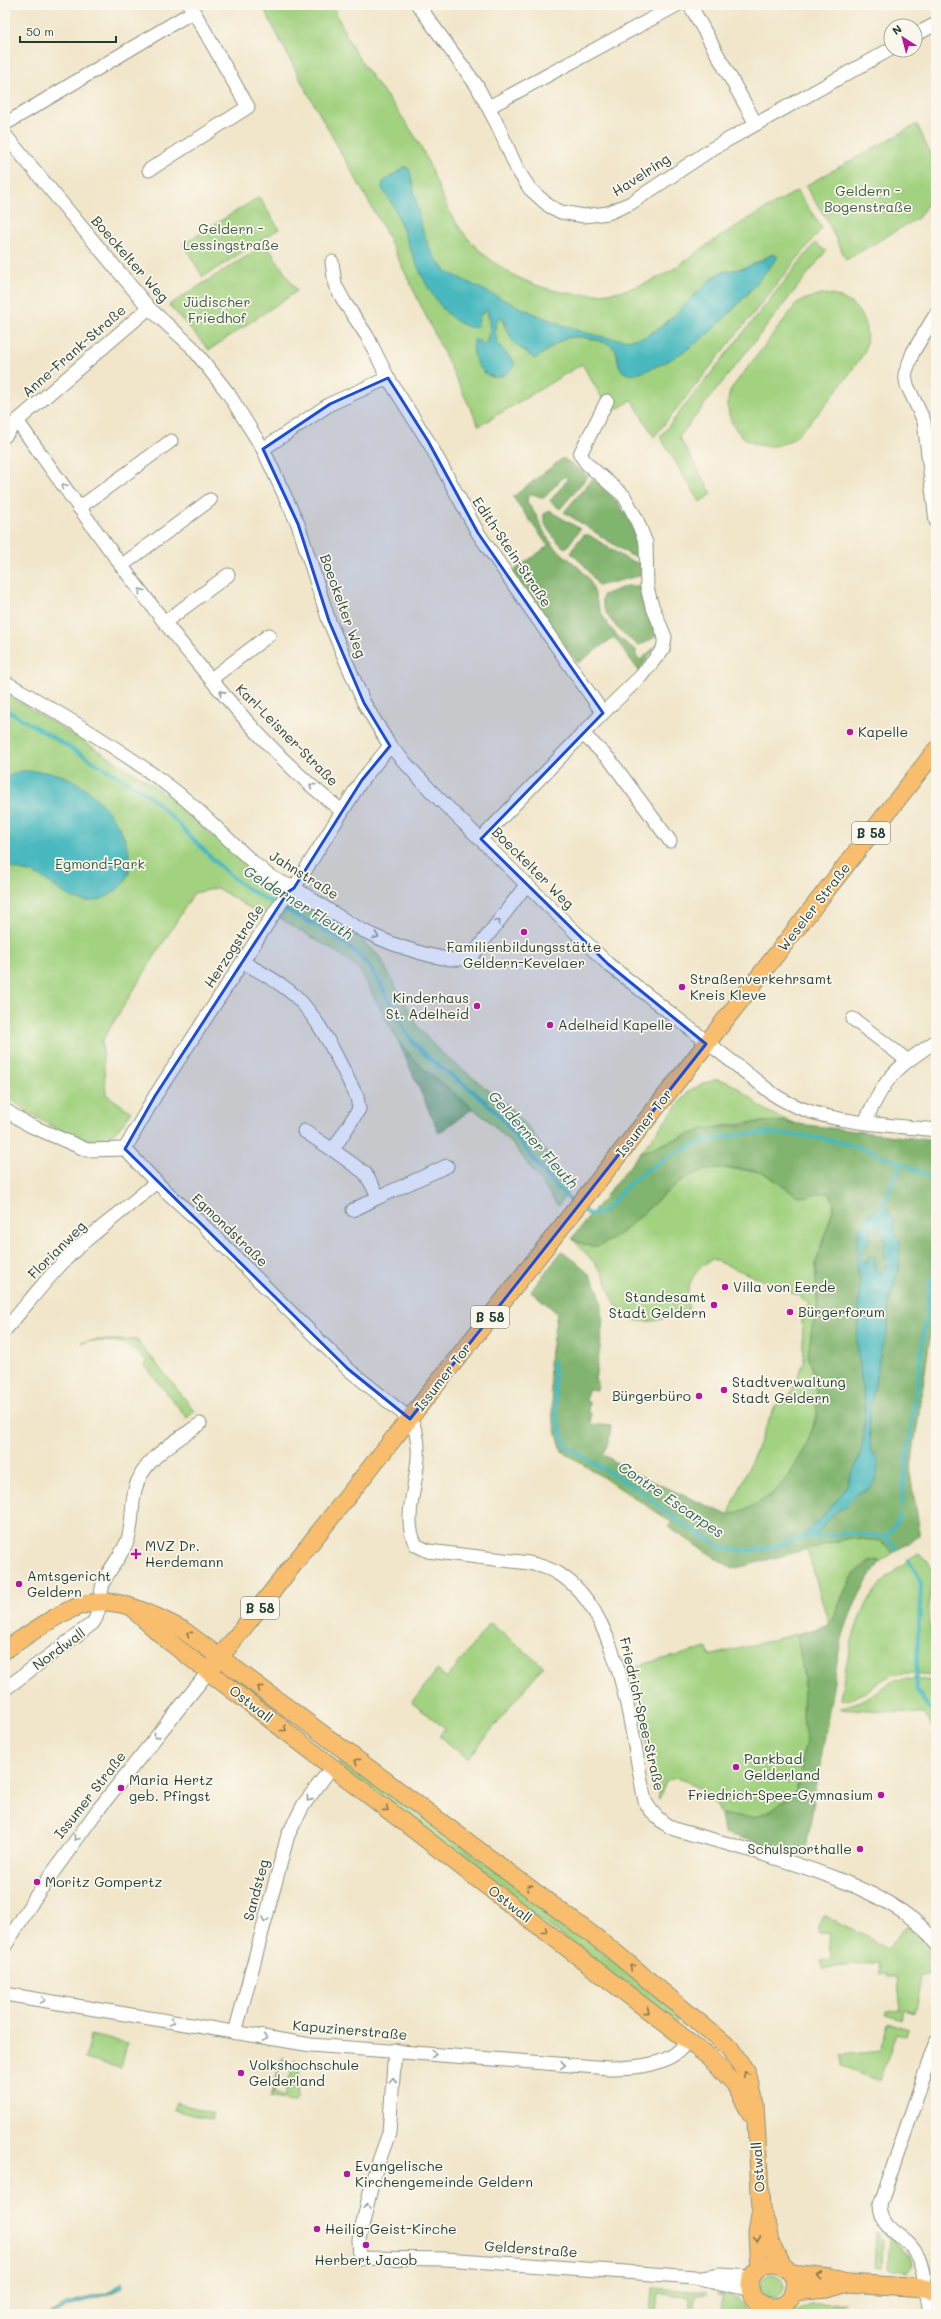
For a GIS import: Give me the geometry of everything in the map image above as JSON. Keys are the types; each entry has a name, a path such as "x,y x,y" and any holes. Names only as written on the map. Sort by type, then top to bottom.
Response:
{"main road":[{"name":"Weseler Straße","path":"706,1044 936,750"},
{"name":"Issumer Tor","path":"209,1671 706,1044"},
{"name":"Nordwall","path":"5,1650 63,1612 75,1606 98,1600 129,1605 157,1616 183,1630 220,1658"},
{"path":"129,1605 166,1639 209,1671"},
{"name":"Ostwall","path":"220,1658 341,1750 452,1829 594,1936 720,2038 741,2063 752,2086 755,2104 761,2210 757,2233 755,2291"},
{"name":"Ostwall","path":"209,1671 717,2064 734,2083 755,2125"},
{"path":"332,1767 341,1750"},
{"path":"687,2041 694,2024 693,2016"},
{"name":"Ostwall","path":"761,2210 769,2230 771,2244 787,2271"},
{"path":"787,2271 793,2280 793,2292 790,2299 777,2311 765,2307 755,2291 769,2265 787,2271 830,2278 848,2283 930,2290"},
{"path":"793,2292 827,2289 848,2283"}],"street":[{"name":"Havelring","path":"419,5 465,68 489,107 517,169 530,189 549,206 561,212 584,216 608,213 619,209 705,153 883,53"},
{"path":"489,107 677,5"},
{"path":"690,5 756,124"},
{"path":"5,124 192,8 248,107 148,170"},
{"path":"923,31 936,24"},
{"name":"Boeckelter Weg","path":"5,135 149,308 191,346 210,368 228,393 263,449 298,524 329,621 364,703 390,746 432,792 608,964 706,1044 788,1104 817,1114 865,1122 936,1130"},
{"name":"Edith-Stein-Straße","path":"332,262 335,284 345,303 367,336 388,378 428,441 478,533 603,713"},
{"name":"Anne-Frank-Straße","path":"5,436 17,422 149,308"},
{"path":"936,314 913,352 905,374 907,385 924,422 931,430 936,520"},
{"path":"263,449 330,404 388,378"},
{"path":"481,839 641,676 663,649 666,641 651,603 647,587 646,543 636,518 624,496 587,464 580,454 607,401"},
{"name":"Karl-Leisner-Straße","path":"17,422 121,566 164,622 236,710 304,778 342,811"},
{"path":"79,508 171,441"},
{"path":"121,566 210,500"},
{"path":"164,622 228,575"},
{"path":"211,679 269,635"},
{"name":"Jahnstraße","path":"5,682 108,744 171,788 268,875 291,890 368,933 424,953 458,960 466,960 472,956 527,884"},
{"path":"583,734 610,760 670,841"},
{"name":"Herzogstraße","path":"125,1149 155,1096 271,918 342,811 390,746"},
{"path":"243,962 283,987 303,1003 318,1025 357,1097 359,1109 334,1150"},
{"path":"853,1019 907,1060"},
{"path":"865,1122 884,1082 892,1072 936,1041"},
{"path":"5,1110 29,1125 86,1150 125,1149"},
{"path":"304,1131 334,1150 365,1173 379,1197"},
{"name":"Egmondstraße","path":"125,1149 156,1182 204,1226 348,1369 410,1419"},
{"path":"353,1210 447,1166"},
{"name":"Florianweg","path":"5,1330 40,1289 84,1242 111,1222 156,1182"},
{"name":"Friedrich-Spee-Straße","path":"410,1419 416,1430 418,1446 410,1523 416,1545 428,1551 530,1563 557,1572 581,1594 598,1617 608,1636 625,1703 645,1801 652,1812 667,1826 674,1829 807,1868 870,1893 908,1915 924,1928 936,1944"},
{"path":"98,1600 104,1581 128,1537 134,1492 142,1474 155,1457 200,1424"},
{"name":"Nordwall","path":"5,1689 90,1626 97,1615 98,1600"},
{"name":"Issumer Straße","path":"5,1946 36,1896 97,1810 209,1671"},
{"name":"Sandsteg","path":"235,2033 288,1835 304,1804 332,1767"},
{"name":"Kapuzinerstraße","path":"5,1994 294,2042 504,2060 624,2068 645,2066 679,2052 687,2041"},
{"path":"929,2314 930,2290 918,2256 908,2243 886,2226 880,2214 880,2204 936,2041"},
{"name":"Gelderstraße","path":"395,2050 389,2133 372,2183 359,2240 360,2258 446,2259 700,2278 720,2275 755,2291"}],"highlighted area":[{"path":"388,378 428,441 478,533 603,713 481,839 608,964 706,1044 410,1419 348,1369 125,1149 155,1096 288,892 294,888 362,780 390,746 364,703 329,621 298,524 263,449 330,404"}],"green space":[{"path":"262,5 333,5 347,37 357,55 372,78 405,121 420,145 446,205 457,224 475,246 497,264 521,279 547,288 574,294 602,294 630,289 665,274 716,239 797,191 822,228 654,437 632,400 609,414 613,403 602,398 582,364 479,426 384,229 300,79","holes":["405,167 409,169 425,238 439,263 449,273 518,307 547,319 576,330 604,337 627,340 646,336 673,317 715,276 722,272 747,267 773,254 769,264 760,278 725,318 699,340 670,359 654,367 637,374 619,365 616,352 610,344 575,335 566,337 535,359 520,348 505,328 501,316 497,322 495,334 496,339 502,350 512,359 502,376 494,378 484,373 475,357 479,340 485,345 490,329 487,309 480,315 476,327 459,322 434,297 383,182"]},
{"name":"Geldern - Bogenstraße","path":"917,124 936,167 936,191 918,218 846,260 826,218 805,186"},
{"name":"Geldern - Lessingstraße","path":"259,197 279,229 203,277 183,244"},
{"path":"815,243 826,251 679,437 712,494 700,502 660,437"},
{"name":"Jüdischer Friedhof","path":"266,244 297,291 209,350 169,305"},
{"path":"821,294 833,295 843,299 852,304 859,312 866,330 864,353 819,413 799,434 791,440 778,445 763,446 749,441 738,432 728,412 728,400 731,389 798,302"},
{"path":"563,458 588,476 560,509 550,501 568,479 564,476 544,498 532,494 528,495 527,503 553,545 577,566 590,581 602,614 614,632 624,642 636,650 636,656 640,660 656,646 639,671 614,637 578,663 512,572 548,546 513,497"},
{"path":"592,479 610,495 625,513 635,533 641,557 630,555 564,512"},
{"path":"550,511 580,529 567,547 563,547 547,528 544,514"},
{"path":"584,535 589,535 628,560 641,564 640,576 598,585 585,566 571,553 574,546"},
{"path":"627,586 641,586 658,635 645,643 638,645 626,636 608,617 603,602 603,595"},
{"name":"Egmond-Park","path":"5,693 144,779 166,795 263,880 281,889 263,916 217,888 194,893 102,1041 106,1094 131,1112 121,1126 115,1131 108,1136 95,1139 82,1138 54,1128 5,1096"},
{"path":"293,898 354,934 379,956 418,1027 437,1049 507,1105 530,1129 556,1167 572,1186 558,1206 517,1149 489,1121 420,1066 398,1041 360,971 341,955 280,918"},
{"path":"398,1041 420,1066 473,1108 439,1133"},
{"path":"713,1080 728,1082 742,1091 762,1108 795,1123 754,1122 735,1124 697,1132 640,1153 690,1090"},
{"path":"774,1121 936,1141 936,1297 910,1474 919,1525 919,1535 910,1544 905,1545 893,1553 881,1541 849,1538 733,1569 668,1527 672,1522 562,1451 553,1420 549,1363 557,1313 531,1291 562,1251 586,1271 595,1283 600,1296 602,1324 595,1381 598,1382 597,1390 588,1389 586,1402 589,1402 588,1413 591,1413 591,1424 611,1426 609,1441 603,1454 631,1472 728,1515 747,1509 770,1496 788,1477 805,1448 816,1420 817,1396 813,1369 808,1356 812,1327 818,1310 816,1262 834,1205 832,1197 829,1193 821,1193 807,1197 800,1196 789,1191 765,1174 750,1170 730,1168 711,1169 696,1173 683,1180 621,1233 609,1241 598,1246 587,1246 572,1238 640,1153 704,1129","holes":["880,1205 894,1221 895,1233 900,1243 899,1267 888,1306 888,1330 881,1349 869,1417 871,1452 875,1454 867,1490 858,1493 846,1506 800,1538 820,1520 844,1491 860,1456 864,1435 865,1406 857,1345 860,1279 856,1267 869,1214 876,1210"]},
{"path":"721,1168 756,1171 765,1174 793,1192 805,1197 817,1192 829,1193 834,1202 816,1266 815,1279 817,1313 809,1348 810,1362 817,1395 817,1408 810,1436 797,1464 779,1488 759,1502 728,1516 775,1406 789,1397 804,1362 802,1320 809,1303 801,1299 802,1297 712,1259 700,1268 692,1280 688,1294 689,1309 658,1320 648,1322 638,1321 629,1318 621,1311 612,1298 604,1276 593,1261 572,1238 579,1243 622,1232 657,1200 689,1176 708,1169"},
{"path":"871,1228 878,1229 885,1236 884,1252 887,1265 882,1273 875,1271 876,1263 869,1260 868,1263 865,1263 860,1256 862,1250 868,1244"},
{"path":"99,1340 137,1340 195,1411 187,1418 145,1366 147,1361 131,1347 126,1344 114,1342 81,1342"},
{"path":"849,1538 881,1541 893,1553 880,1562 870,1561 862,1566 848,1584 829,1625 807,1549"},
{"path":"919,1553 928,1561 933,1574 929,1608 930,1626 936,1651 936,1675 908,1673 892,1675 856,1697 842,1700 840,1698 852,1640 863,1611 870,1598 883,1581"},
{"path":"876,1560 880,1562 860,1593 850,1615 839,1651 805,1855 724,1833 721,1814 739,1817 754,1816 771,1811 794,1794 802,1775 802,1758 806,1741 803,1716 804,1679 797,1634 829,1625 851,1579 865,1565"},
{"path":"490,1623 543,1666 468,1759 439,1736 445,1728 412,1703 437,1670 447,1678"},
{"path":"797,1634 804,1679 803,1716 806,1741 802,1758 802,1775 794,1794 771,1811 754,1816 739,1817 721,1814 709,1796 696,1786 682,1779 675,1778 666,1782 659,1799 631,1667 707,1648 709,1656"},
{"path":"907,1679 936,1681 936,1732 923,1714 839,1708 861,1701 895,1680"},
{"path":"344,1756 576,1931 672,2009 678,2019 677,2023 337,1767"},
{"path":"824,1916 867,1936 887,1950 906,1926 918,1935 931,1952 934,1959 936,1974 919,1976 919,1996 915,2013 905,2010 902,2020 887,2015 887,2012 901,2010 897,1977 886,1977 886,1973 879,1974 878,1963 822,1968 821,1960 831,1959 829,1933 819,1934 818,1929"},
{"path":"888,2023 909,2029 907,2036 896,2033 880,2081 842,2066 841,2055 880,2051"},
{"path":"90,2035 127,2043 121,2068 85,2059"},
{"path":"284,2057 273,2093 284,2097 295,2059 300,2064 297,2097 295,2101 270,2098 281,2061"},
{"path":"176,2103 213,2113 211,2120 174,2110"},
{"path":"884,2232 912,2256 914,2264 908,2272 887,2269 889,2239"},
{"path":"876,2233 882,2242 881,2268 874,2267"},
{"path":"772,2274 777,2275 783,2281 783,2291 777,2297 772,2298 767,2297 761,2291 760,2286 761,2281 767,2275"},
{"path":"653,2288 706,2292 706,2295 696,2295 695,2314 689,2314 690,2296 659,2294 657,2314 651,2314"},
{"path":"718,2294 736,2298 742,2304 745,2314 721,2314 722,2297 717,2296"},
{"path":"846,2303 819,2314 792,2314 810,2304"}],"water":[{"path":"405,167 409,169 425,238 439,263 449,273 547,319 603,337 627,340 646,336 665,323 717,275 723,272 749,266 774,254 778,257 751,290 708,334 674,357 655,367 635,374 625,373 622,370 616,351 610,344 586,338 570,337 563,339 535,359 513,342 501,316 495,329 495,335 500,346 514,361 514,366 505,374 497,377 489,375 482,370 477,364 474,355 473,347 475,339 483,345 488,338 490,324 487,310 480,315 478,325 474,328 459,323 446,312 425,282 416,264 394,208 382,188 383,182"},
{"path":"20,771 38,771 68,778 81,785 94,796 107,811 118,827 126,844 130,860 128,876 118,889 101,899 85,901 70,896 37,875 5,866 5,778"},
{"path":"884,1203 894,1221 895,1233 900,1243 899,1267 888,1306 888,1330 881,1349 869,1417 871,1452 878,1459 878,1468 872,1487 858,1493 846,1506 835,1512 814,1537 799,1538 820,1520 844,1491 860,1456 864,1435 865,1406 857,1345 860,1279 856,1267 858,1231 869,1214","holes":["871,1229 878,1229 885,1236 884,1252 887,1265 881,1273 875,1270 875,1256 870,1256 868,1263 865,1263 860,1256 862,1250 868,1244"]},
{"path":"122,2282 123,2288 48,2314 66,2303 107,2293"}],"waterway":[{"name":"Gelderner Fleuth","path":"5,709 143,791 167,812 224,870 236,880 251,891 333,935 362,958 370,967 398,1019 411,1039 430,1059 474,1092 494,1110 553,1183 575,1204"},
{"name":"Gelderner Fleuth","path":"581,1208 589,1214 601,1213 624,1188 648,1169 670,1156 701,1143 735,1135 770,1133 805,1136 840,1143 874,1153 906,1166 936,1181"},
{"path":"884,1203 901,1164"},
{"path":"933,1262 936,1246"},
{"path":"901,1506 931,1279"},
{"name":"Contre Escarpes","path":"553,1362 557,1420 566,1446 648,1496 664,1511 722,1548 746,1551 772,1547 803,1538"},
{"path":"885,1537 897,1523 900,1516"},
{"name":"Contre Escarpes","path":"810,1538 850,1533 885,1537 897,1549"},
{"name":"Contre Escarpes","path":"908,1561 917,1572 921,1585 916,1679 917,1691 936,1717"}],"place":[{"name":"Kapelle","path":"850,732"},
{"name":"Familienbildungsstätte Geldern-Kevelaer","path":"524,932"},
{"name":"Straßenverkehrsamt Kreis Kleve","path":"682,987"},
{"name":"Kinderhaus St. Adelheid","path":"477,1006"},
{"name":"Adelheid Kapelle","path":"550,1025"},
{"name":"Villa von Eerde","path":"725,1287"},
{"name":"Standesamt Stadt Geldern","path":"714,1305"},
{"name":"Bürgerforum","path":"790,1312"},
{"name":"Stadtverwaltung Stadt Geldern","path":"724,1390"},
{"name":"Bürgerbüro","path":"699,1396"},
{"name":"MVZ Dr. Herdemann","path":"136,1554"},
{"name":"Amtsgericht Geldern","path":"19,1584"},
{"name":"Parkbad Gelderland","path":"736,1767"},
{"name":"Maria Hertz geb. Pfingst","path":"121,1788"},
{"name":"Friedrich-Spee-Gymnasium","path":"881,1795"},
{"name":"Schulsporthalle","path":"860,1849"},
{"name":"Moritz Gompertz","path":"37,1882"},
{"name":"Volkshochschule Gelderland","path":"241,2073"},
{"name":"Evangelische Kirchengemeinde Geldern","path":"347,2174"},
{"name":"Heilig-Geist-Kirche","path":"317,2229"},
{"name":"Herbert Jacob","path":"366,2245"}]}
